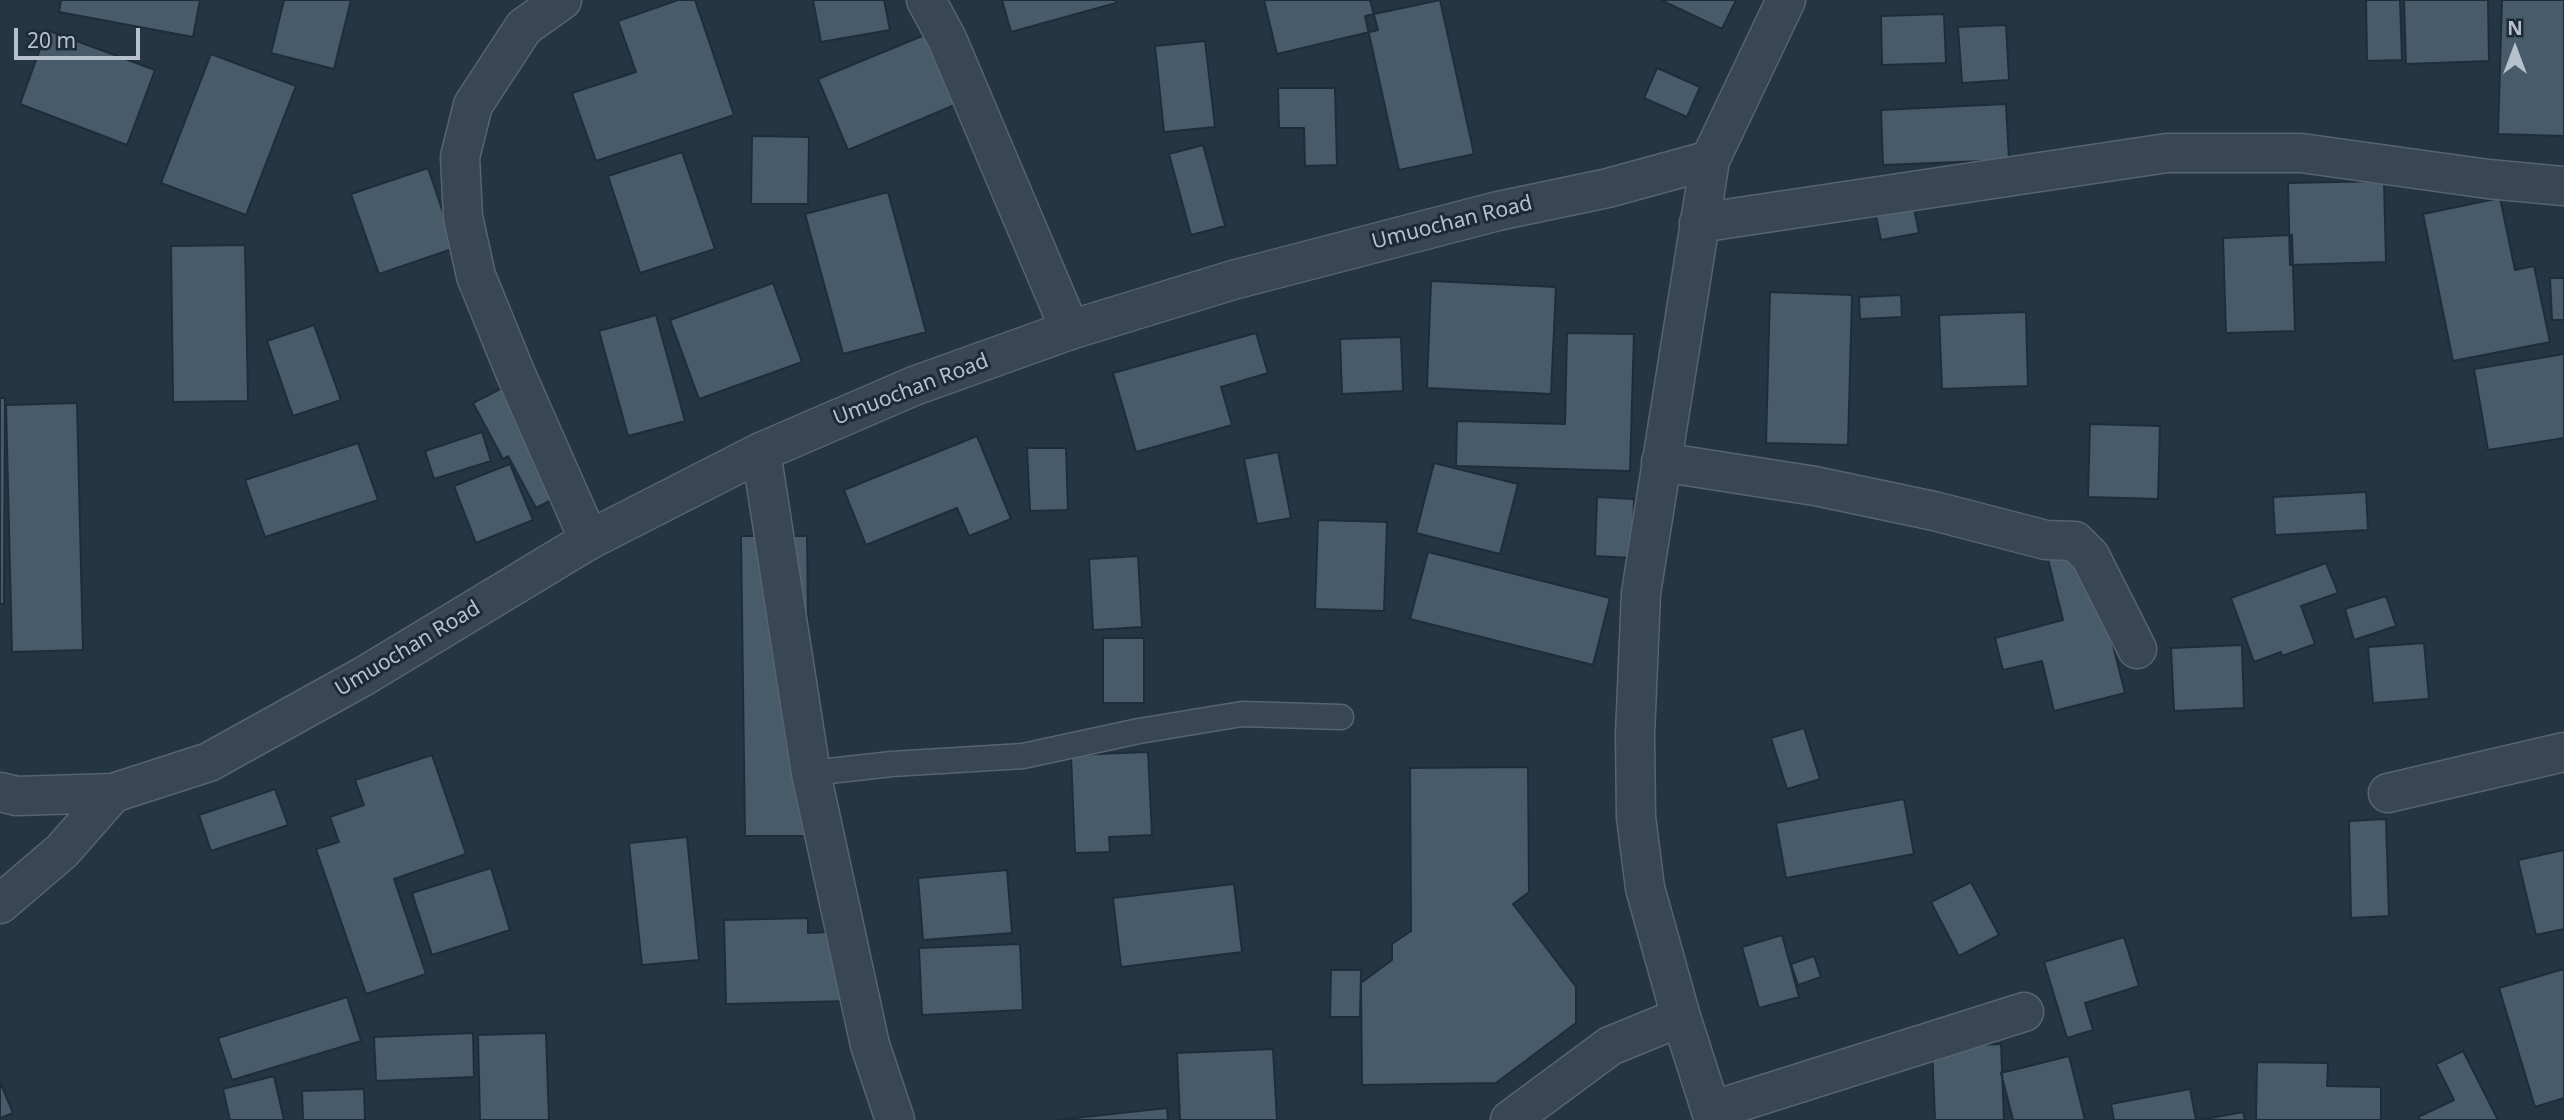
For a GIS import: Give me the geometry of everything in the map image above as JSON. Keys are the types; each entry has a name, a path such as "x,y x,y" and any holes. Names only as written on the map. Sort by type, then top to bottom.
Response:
{"street":[{"path":"562,0 523,27 474,105 460,157 463,217 476,276 589,540"},
{"path":"926,0 947,38 1070,330"},
{"path":"1786,0 1710,160 1661,462 1641,593 1635,735 1636,817 1645,888 1712,1115 2024,1012"},
{"path":"1699,223 2167,153 2301,153 2488,179 2564,186"},
{"name":"Umuochan Road","path":"0,792 17,796 113,793 209,762 364,676 589,540 761,452 914,386 1070,330 1233,280 1498,211 1608,188 1710,160"},
{"path":"761,452 811,773 870,1045 895,1120"},
{"path":"1661,462 1815,486 1934,511 2046,540 2075,541 2090,556 2137,649"},
{"path":"2388,793 2564,752"},
{"path":"0,904 62,851 113,793"},
{"path":"1510,1120 1610,1046 1681,1017"}],"lane":[{"path":"811,773 892,764 1023,756 1139,731 1242,714 1341,717"}],"building":[{"path":"61,0 200,0 193,37 59,12"},
{"path":"284,0 351,0 334,69 271,53"},
{"path":"678,0 695,0 734,115 596,161 572,93 636,72 618,21"},
{"path":"813,0 884,0 890,30 821,42"},
{"path":"1002,0 1115,0 1116,3 1011,32"},
{"path":"1264,0 1370,0 1378,30 1277,54"},
{"path":"1440,0 1474,154 1399,170 1365,16"},
{"path":"1661,0 1736,0 1722,29"},
{"path":"2366,0 2400,0 2402,60 2367,61"},
{"path":"2404,0 2488,0 2489,61 2406,64"},
{"path":"2502,0 2564,0 2564,136 2498,134"},
{"path":"1944,14 1946,63 1882,65 1881,16"},
{"path":"2006,25 2009,80 1962,83 1958,27"},
{"path":"47,30 155,70 127,145 20,104"},
{"path":"927,34 957,104 848,150 818,79"},
{"path":"1205,41 1215,127 1164,132 1155,46"},
{"path":"211,54 296,86 246,215 161,183"},
{"path":"1657,68 1700,87 1687,117 1644,98"},
{"path":"1278,88 1335,88 1337,165 1305,166 1304,128 1279,128"},
{"path":"2006,104 2009,160 1883,165 1881,110"},
{"path":"752,136 809,137 808,204 751,204"},
{"path":"1203,145 1225,226 1191,235 1169,154"},
{"path":"682,152 715,249 640,273 608,176"},
{"path":"428,168 455,248 379,274 351,194"},
{"path":"2384,181 2386,262 2290,265 2288,183"},
{"path":"888,192 926,332 843,354 805,214"},
{"path":"2500,198 2515,270 2534,266 2550,342 2453,361 2423,214"},
{"path":"1914,208 1919,233 1881,240 1876,216"},
{"path":"2292,235 2295,331 2226,333 2223,238"},
{"path":"245,245 248,401 173,402 171,246"},
{"path":"2550,278 2564,278 2564,320 2552,320"},
{"path":"1431,281 1556,287 1551,394 1427,388"},
{"path":"773,283 802,362 699,399 670,320"},
{"path":"1770,292 1852,295 1848,445 1766,443"},
{"path":"1901,295 1902,317 1860,319 1859,297"},
{"path":"2026,312 2028,386 1942,389 1939,315"},
{"path":"656,315 685,421 628,436 599,331"},
{"path":"314,325 341,400 293,416 267,341"},
{"path":"1256,333 1268,373 1221,387 1232,425 1136,452 1113,373"},
{"path":"1567,333 1634,334 1630,471 1456,466 1457,421 1565,424"},
{"path":"1401,337 1403,391 1342,394 1340,339"},
{"path":"2564,354 2564,438 2488,450 2474,369"},
{"path":"516,381 572,489 536,508 508,456 503,459 473,403"},
{"path":"0,398 5,398 4,604 0,604"},
{"path":"77,403 83,650 12,652 6,405"},
{"path":"2090,424 2160,426 2158,499 2088,497"},
{"path":"482,432 491,461 434,479 425,451"},
{"path":"977,436 1011,519 969,536 957,508 866,545 844,490"},
{"path":"358,443 378,500 265,537 245,480"},
{"path":"1027,448 1066,448 1068,510 1030,511"},
{"path":"1278,452 1291,518 1257,524 1244,459"},
{"path":"1434,463 1518,484 1500,554 1416,533"},
{"path":"510,464 533,520 476,543 454,486"},
{"path":"2366,492 2368,530 2275,535 2273,497"},
{"path":"1597,497 1634,499 1632,558 1595,556"},
{"path":"1318,520 1387,522 1384,611 1315,609"},
{"path":"2085,534 2125,693 2054,711 2042,661 2003,670 1995,638 2063,620 2044,543"},
{"path":"741,536 807,536 811,836 745,836"},
{"path":"1428,552 1610,598 1593,665 1410,619"},
{"path":"1138,556 1142,627 1093,630 1089,559"},
{"path":"2326,563 2338,593 2301,606 2315,644 2282,656 2281,652 2254,662 2231,598"},
{"path":"2386,596 2396,626 2354,640 2345,609"},
{"path":"1103,638 1144,638 1144,703 1103,703"},
{"path":"2424,643 2429,699 2373,703 2368,647"},
{"path":"2242,645 2244,708 2174,711 2171,648"},
{"path":"1804,728 1820,779 1787,789 1771,738"},
{"path":"1148,752 1152,835 1109,837 1110,852 1075,853 1071,755"},
{"path":"432,755 466,854 394,879 426,974 366,994 316,849 339,842 330,817 364,805 355,780"},
{"path":"1528,767 1529,892 1513,904 1576,987 1576,1023 1496,1083 1362,1085 1361,983 1392,960 1392,944 1411,931 1410,768"},
{"path":"275,789 288,825 211,851 199,815"},
{"path":"1904,799 1914,854 1786,878 1776,823"},
{"path":"2386,819 2389,916 2351,918 2349,821"},
{"path":"687,837 699,960 642,965 629,843"},
{"path":"2564,850 2564,929 2536,935 2518,860"},
{"path":"491,868 510,930 432,955 412,893"},
{"path":"1007,870 1012,933 923,940 918,878"},
{"path":"1971,882 1999,935 1959,956 1931,902"},
{"path":"1234,884 1242,952 1121,967 1113,898"},
{"path":"808,918 808,933 849,931 850,1001 726,1004 724,920"},
{"path":"1782,935 1799,997 1759,1008 1742,947"},
{"path":"2124,937 2139,986 2085,1003 2093,1030 2067,1038 2044,962"},
{"path":"1020,944 1023,1010 922,1015 919,948"},
{"path":"1814,956 1821,977 1798,985 1791,964"},
{"path":"2564,969 2564,1098 2535,1107 2499,988"},
{"path":"1331,970 1361,970 1360,1017 1330,1017"},
{"path":"347,997 361,1041 232,1080 218,1038"},
{"path":"473,1033 474,1077 376,1081 374,1037"},
{"path":"546,1033 549,1120 480,1120 478,1035"},
{"path":"2001,1044 2004,1120 1935,1120 1932,1047"},
{"path":"1273,1049 1277,1120 1180,1120 1177,1053"},
{"path":"2463,1051 2498,1120 2420,1120 2418,1117 2454,1100 2436,1064"},
{"path":"2069,1056 2085,1120 2013,1120 2001,1073"},
{"path":"2257,1062 2328,1063 2327,1086 2381,1087 2381,1120 2256,1120"},
{"path":"274,1076 284,1120 230,1120 223,1089"},
{"path":"0,1082 13,1113 0,1118"},
{"path":"364,1089 365,1120 303,1120 302,1091"},
{"path":"2190,1089 2196,1120 2114,1120 2111,1104"},
{"path":"1167,1108 1168,1120 1057,1120"},
{"path":"2243,1112 2245,1120 2200,1120"}]}
